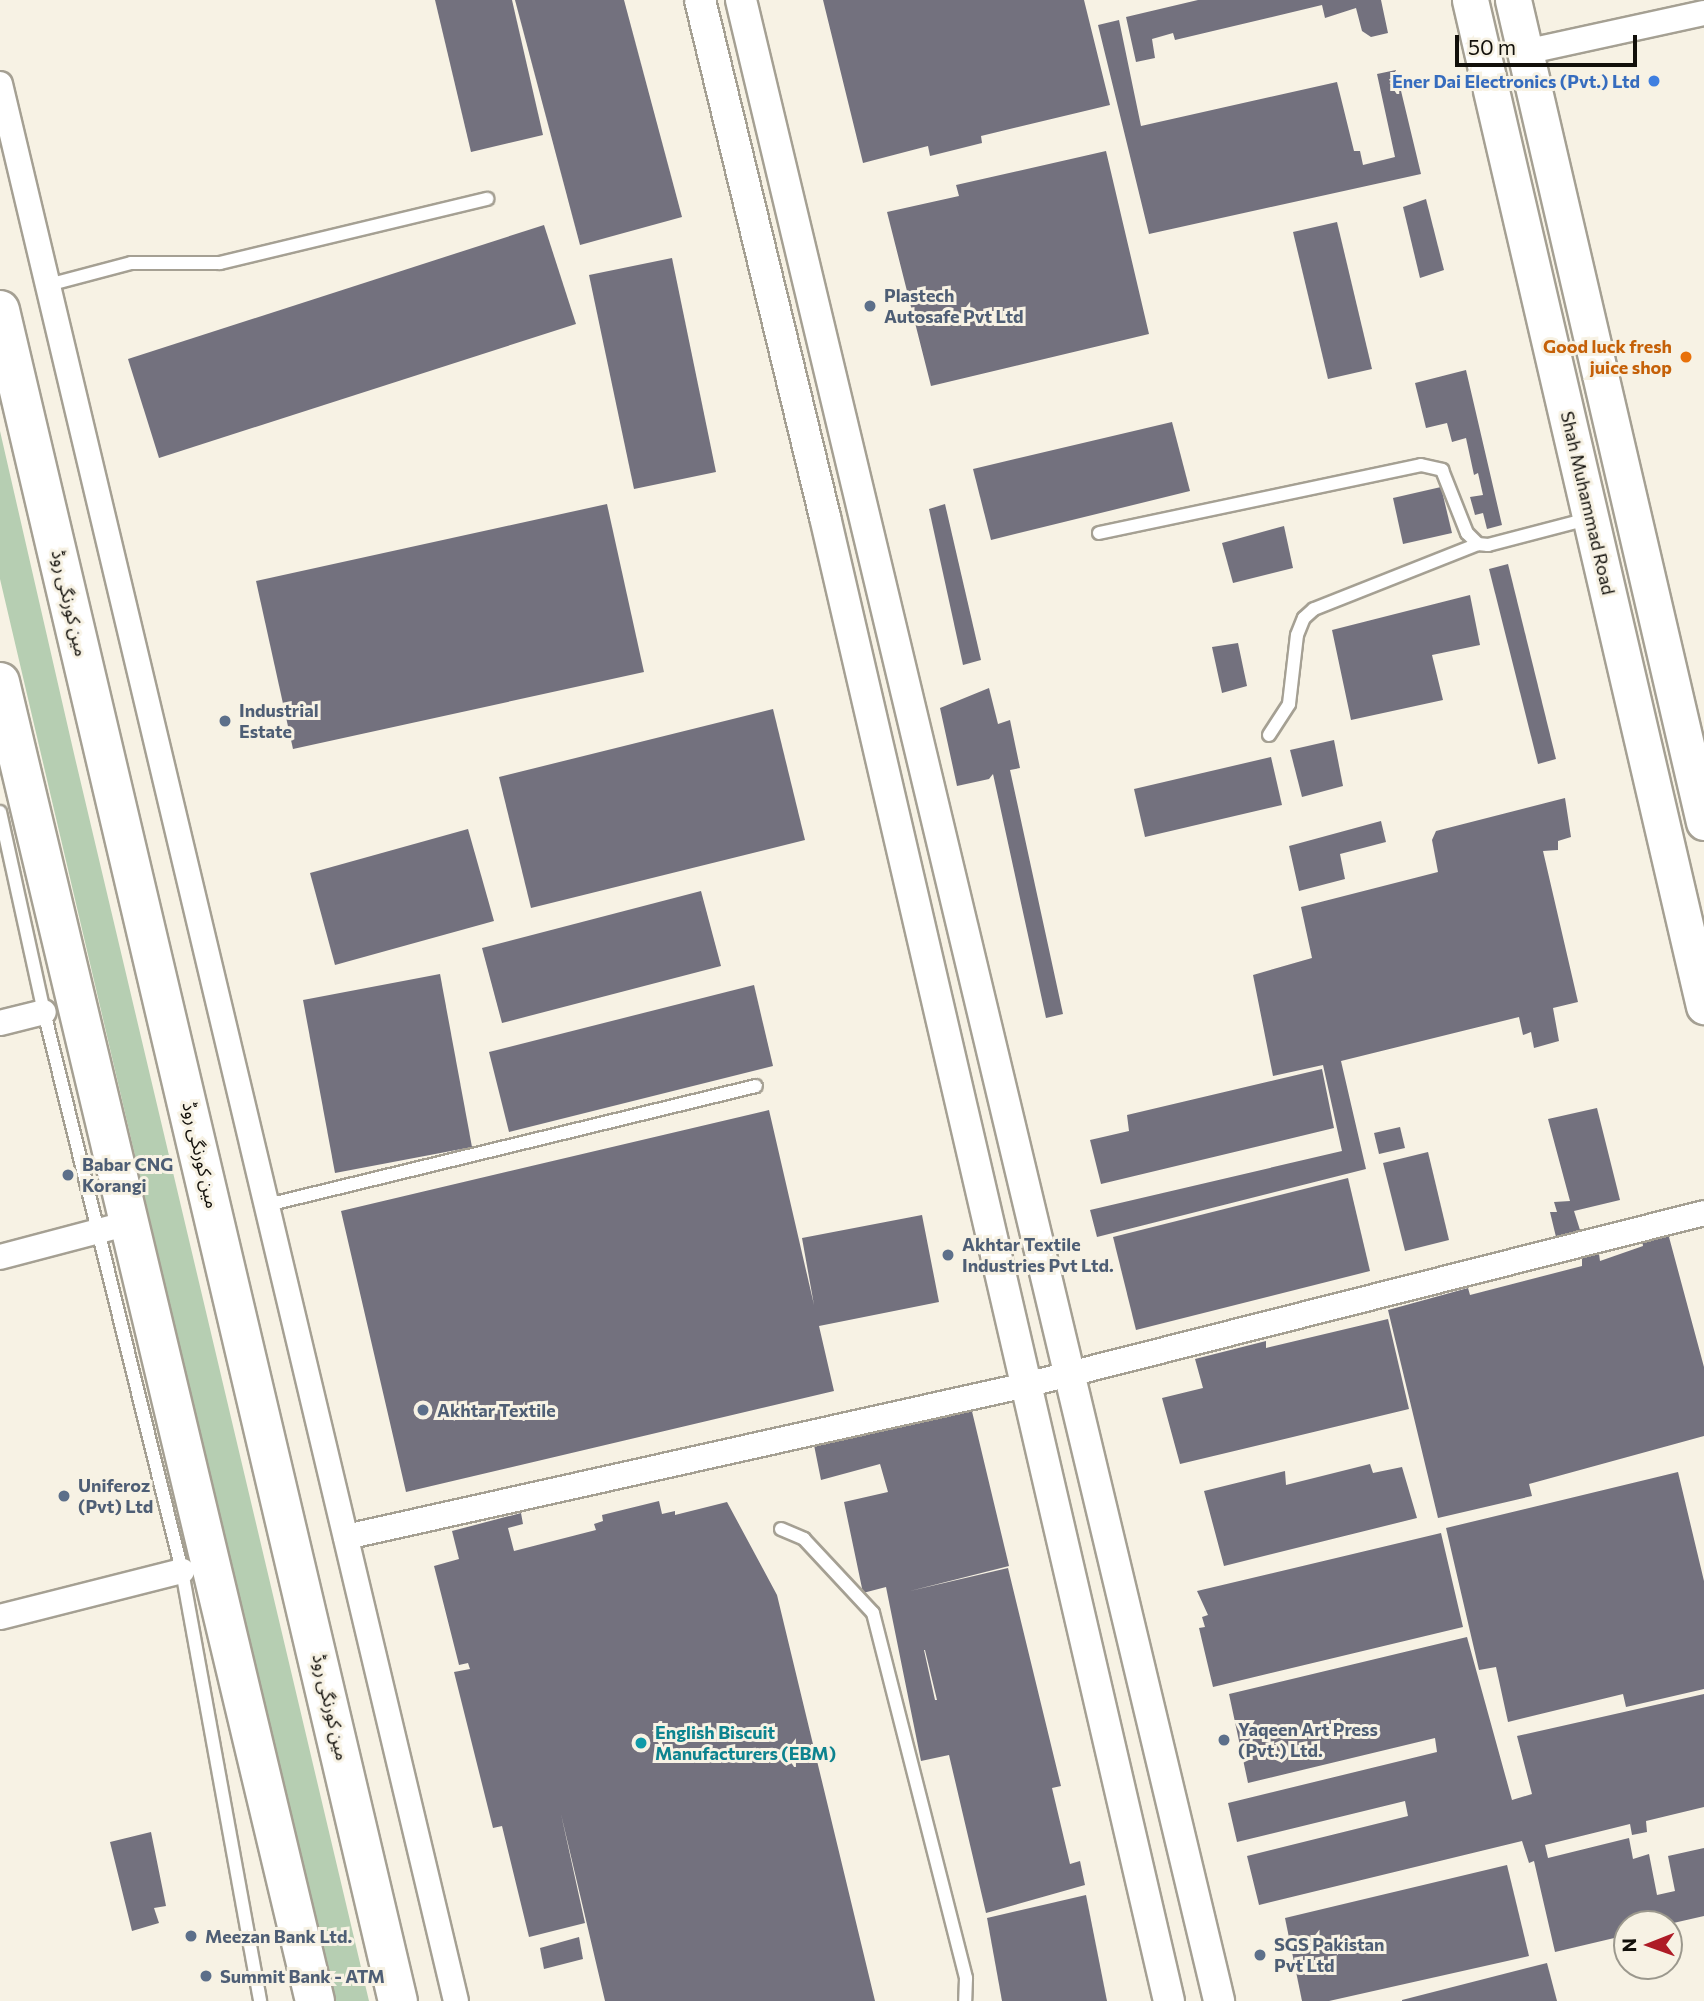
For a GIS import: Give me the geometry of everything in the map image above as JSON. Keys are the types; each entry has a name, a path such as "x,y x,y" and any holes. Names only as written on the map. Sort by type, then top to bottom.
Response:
{"main road":[{"name":"Shah Muhammad Road","path":"1470,0 1644,736 1704,1006"},
{"path":"1513,0 1703,818"},
{"name":"مین کورنگی روڈ","path":"0,310 398,2001"},
{"path":"0,681 115,1227 315,2001"}],"street":[{"path":"700,0 1169,2001"},
{"path":"741,0 1219,2001"},
{"path":"1525,52 1704,12"},
{"path":"0,84 456,2001"},
{"path":"1644,736 1663,719 1671,718 1682,728"},
{"path":"1661,814 1670,826 1685,830 1699,825 1703,818"},
{"path":"0,1023 44,1012"},
{"path":"346,1537 1026,1385 1069,1371 1704,1213"},
{"path":"0,1257 115,1227"},
{"path":"0,1617 183,1571"},
{"path":"1122,1801 1168,1787"}],"lane":[{"path":"48,285 131,263 220,263 487,199"},
{"path":"1098,533 1434,465 1442,470 1467,533 1478,544"},
{"path":"1269,735 1289,704 1297,635 1314,609 1478,544 1488,545 1591,518"},
{"path":"0,813 44,1012 115,1227 183,1571 260,2001"},
{"path":"267,1205 756,1086"},
{"path":"782,1528 804,1539 873,1613 966,1978 965,2001"}],"green space":[{"path":"0,431 369,2001 333,2001 0,579"}],"building":[{"path":"435,0 512,0 543,135 471,152"},
{"path":"515,0 624,0 682,217 580,245"},
{"path":"823,0 1084,0 1110,105 981,136 982,143 930,156 928,146 863,163"},
{"path":"1198,0 1381,0 1388,33 1371,37 1362,31 1356,8 1325,18 1322,5 1175,40 1173,33 1152,39 1155,58 1136,62 1126,17"},
{"path":"1119,20 1141,126 1337,82 1354,151 1360,151 1363,165 1395,157 1377,74 1396,70 1421,174 1149,234 1098,25"},
{"path":"1106,151 1149,334 931,386 887,212 959,196 956,185"},
{"path":"1426,199 1444,270 1420,278 1403,207"},
{"path":"1337,222 1372,369 1328,379 1293,232"},
{"path":"544,225 576,324 159,458 128,359"},
{"path":"672,258 716,472 634,489 589,275"},
{"path":"1466,370 1502,525 1487,529 1483,513 1475,515 1470,497 1483,495 1478,473 1474,475 1466,438 1452,442 1447,423 1426,428 1415,383"},
{"path":"1172,422 1190,491 991,540 973,469"},
{"path":"1441,487 1452,533 1403,544 1393,498"},
{"path":"607,504 644,672 293,749 256,581"},
{"path":"945,504 981,660 963,665 929,509"},
{"path":"1284,526 1293,568 1233,583 1222,543"},
{"path":"1508,564 1556,759 1538,764 1489,569"},
{"path":"1470,595 1480,645 1432,655 1443,700 1351,720 1332,630"},
{"path":"1238,643 1247,686 1222,693 1212,647"},
{"path":"989,688 998,724 1010,720 1020,768 1010,770 1063,1014 1046,1018 993,774 989,779 957,786 940,708"},
{"path":"773,709 805,840 531,908 499,777"},
{"path":"1334,740 1343,786 1302,797 1290,750"},
{"path":"1271,757 1282,805 1145,837 1134,789"},
{"path":"1565,798 1571,837 1558,841 1558,850 1543,851 1578,1002 1553,1008 1559,1041 1534,1048 1531,1032 1523,1035 1519,1017 1341,1061 1366,1169 1097,1237 1090,1210 1342,1151 1323,1065 1273,1076 1253,975 1312,958 1301,907 1438,872 1432,840 1436,831"},
{"path":"1381,821 1386,842 1340,854 1345,879 1299,891 1289,846"},
{"path":"468,829 494,921 335,965 310,873"},
{"path":"701,891 721,966 502,1023 482,948"},
{"path":"440,974 472,1147 335,1173 303,1000"},
{"path":"754,985 773,1066 509,1132 489,1052"},
{"path":"1322,1069 1334,1128 1101,1184 1090,1140 1129,1131 1127,1115"},
{"path":"1597,1108 1620,1200 1574,1211 1580,1230 1556,1237 1550,1212 1557,1212 1554,1202 1570,1201 1548,1119"},
{"path":"769,1110 814,1305 802,1238 922,1215 939,1302 819,1326 834,1391 406,1492 341,1211"},
{"path":"1400,1127 1405,1148 1379,1154 1374,1133"},
{"path":"1428,1152 1449,1240 1405,1251 1383,1163"},
{"path":"1348,1178 1370,1271 1136,1330 1113,1237"},
{"path":"1664,1232 1669,1237 1704,1367 1704,1436 1529,1484 1532,1496 1438,1518 1388,1310 1468,1288 1470,1295 1582,1266 1582,1258 1599,1254 1600,1261 1643,1246 1642,1239"},
{"path":"1388,1319 1409,1409 1180,1464 1162,1398 1203,1388 1195,1359 1266,1341 1266,1348"},
{"path":"970,1403 1009,1566 910,1591 1008,1568 1061,1786 1052,1788 1070,1864 1080,1861 1085,1885 986,1913 949,1755 921,1761 886,1587 863,1593 844,1502 888,1492 880,1464 821,1480 813,1440","holes":["925,1650 937,1700 935,1700"]},
{"path":"1370,1464 1373,1473 1402,1467 1417,1518 1224,1566 1204,1491 1285,1471 1286,1485"},
{"path":"1678,1472 1704,1581 1704,1689 1626,1707 1623,1694 1508,1722 1496,1667 1479,1670 1446,1528"},
{"name":"English Biscuit Manufacturers (EBM)","path":"659,1501 662,1514 675,1511 675,1515 727,1502 777,1595 875,2001 605,2001 561,1814 585,1923 529,1937 502,1826 493,1828 454,1672 470,1669 468,1663 459,1665 434,1566 459,1559 452,1531 521,1513 523,1524 508,1528 514,1551 596,1530 594,1524 603,1521 602,1515"},
{"path":"1441,1533 1463,1627 1213,1687 1199,1628 1205,1627 1202,1617 1208,1615 1197,1591"},
{"path":"1467,1637 1512,1800 1532,1794 1517,1736 1704,1694 1704,1807 1646,1821 1647,1832 1632,1835 1630,1824 1545,1845 1548,1858 1629,1838 1633,1859 1649,1854 1657,1895 1675,1891 1668,1856 1704,1848 1704,1916 1683,1921 1683,1910 1613,1910 1613,1938 1555,1952 1534,1861 1529,1863 1522,1841 1259,1905 1247,1856 1408,1816 1405,1801 1237,1842 1228,1803 1437,1752 1435,1738 1248,1783 1229,1694"},
{"path":"151,1832 166,1906 154,1908 159,1923 132,1931 110,1842"},
{"path":"1507,1865 1529,1956 1329,2001 1302,2001 1285,1918"},
{"path":"1086,1895 1107,2001 1002,2001 987,1918"},
{"path":"579,1937 583,1959 544,1969 540,1948"},
{"path":"1547,1963 1557,2001 1402,2001 1402,2000"}],"place":[{"name":"Ener Dai Electronics (Pvt.) Ltd","path":"1654,81"},
{"name":"Plastech Autosafe Pvt Ltd","path":"870,306"},
{"name":"Good luck fresh juice shop","path":"1686,357"},
{"name":"Industrial Estate","path":"225,721"},
{"name":"Babar CNG Korangi","path":"68,1175"},
{"name":"Akhtar Textile Industries Pvt Ltd.","path":"948,1255"},
{"name":"Akhtar Textile","path":"423,1410"},
{"name":"Uniferoz (Pvt) Ltd","path":"64,1496"},
{"name":"Yaqeen Art Press (Pvt.) Ltd.","path":"1224,1740"},
{"name":"English Biscuit Manufacturers (EBM)","path":"641,1743"},
{"name":"Meezan Bank Ltd.","path":"191,1936"},
{"name":"SGS Pakistan Pvt Ltd","path":"1260,1955"},
{"name":"Summit Bank - ATM","path":"206,1976"}]}
